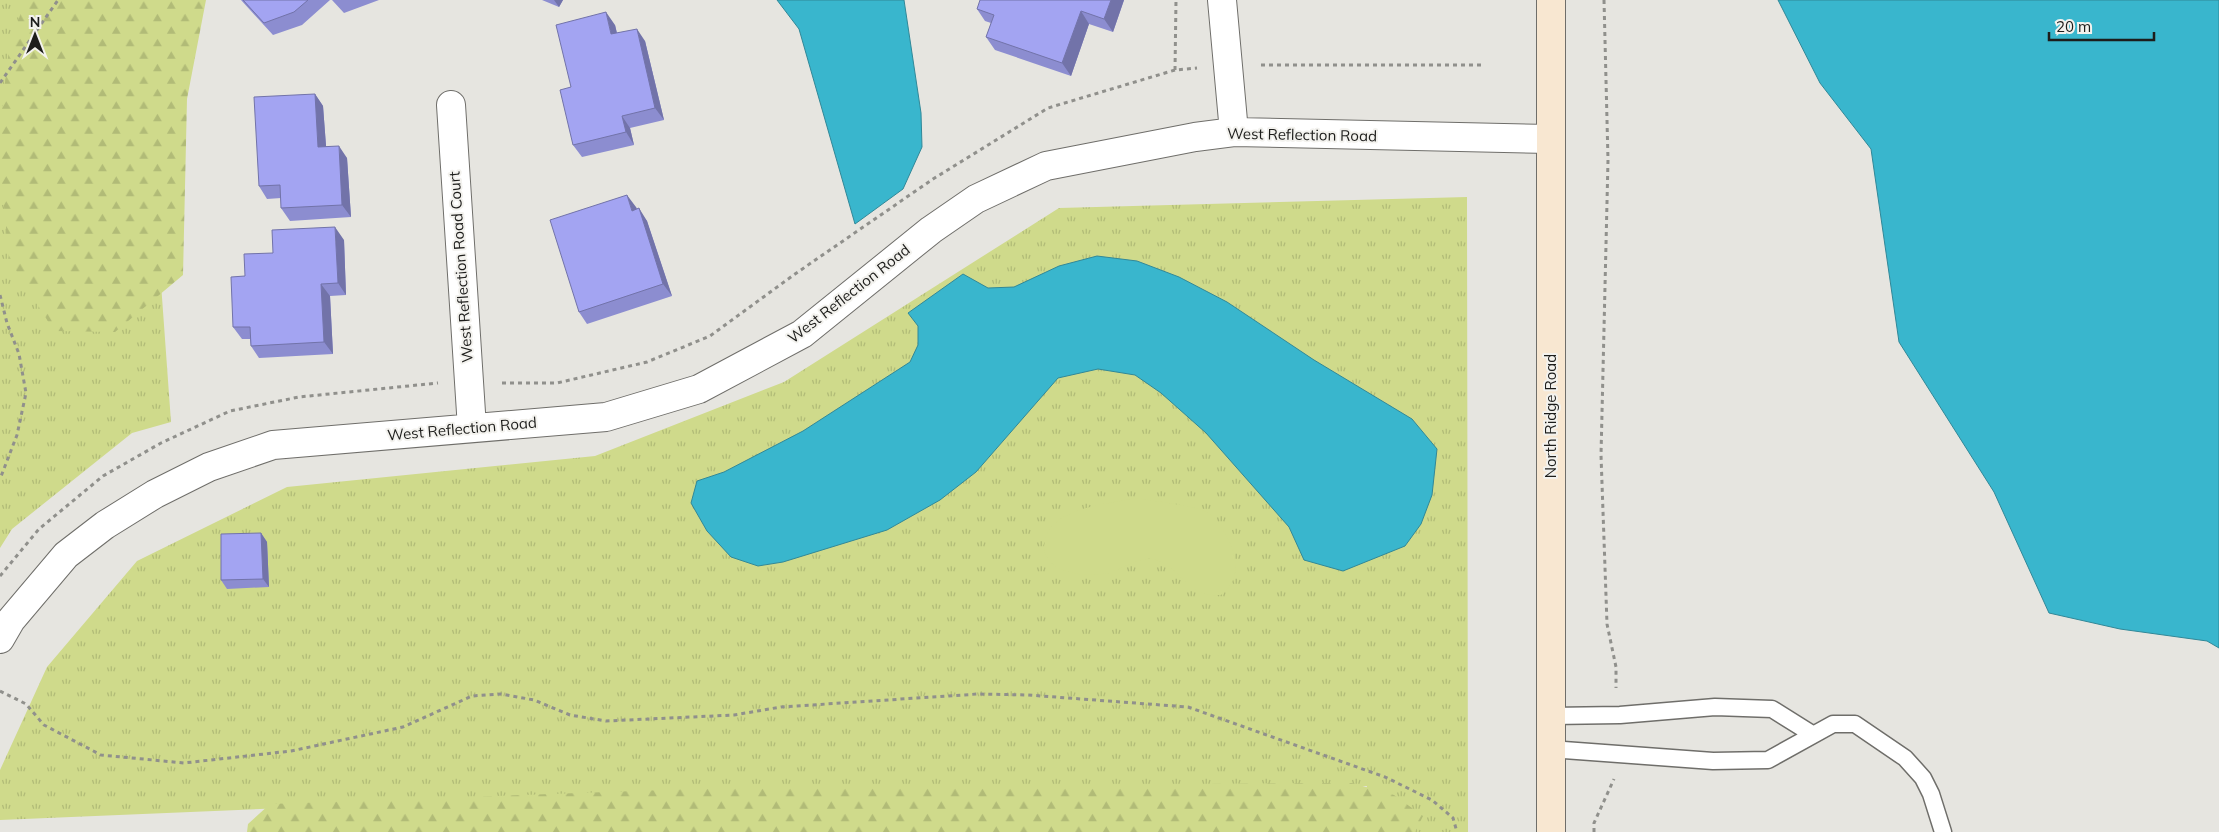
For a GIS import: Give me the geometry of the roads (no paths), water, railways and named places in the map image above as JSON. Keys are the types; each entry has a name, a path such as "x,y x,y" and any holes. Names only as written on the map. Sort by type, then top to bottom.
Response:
{"main road":[{"name":"North Ridge Road","path":"1551,0 1551,832"}],"street":[{"path":"1222,0 1234,132"},
{"name":"West Reflection Road Court","path":"451,105 472,428"},
{"name":"West Reflection Road","path":"0,639 11,620 66,555 105,525 155,494 209,467 273,445 606,417 699,389 802,334 931,230 976,199 1046,166 1195,137 1234,132 1550,139"}],"lane":[{"path":"1551,716 1615,715 1715,707 1772,709 1812,734"},
{"path":"1550,749 1713,761 1768,760 1833,724 1855,724 1905,758 1923,778 1931,794 1943,832"}],"water":[{"path":"777,0 904,0 921,113 922,147 903,189 855,224 799,29"},
{"path":"1778,0 2219,0 2219,648 2207,641 2120,629 2049,613 1994,492 1899,342 1871,149 1820,83"},
{"path":"1097,256 1137,261 1179,277 1227,302 1314,360 1412,419 1437,449 1432,495 1421,524 1405,546 1343,571 1304,560 1289,527 1206,433 1161,393 1135,375 1098,369 1058,378 976,472 940,500 887,530 783,562 758,566 731,557 707,531 691,503 697,481 724,472 803,431 910,362 918,345 918,326 908,313 963,274 988,288 1014,287 1059,266"}]}
